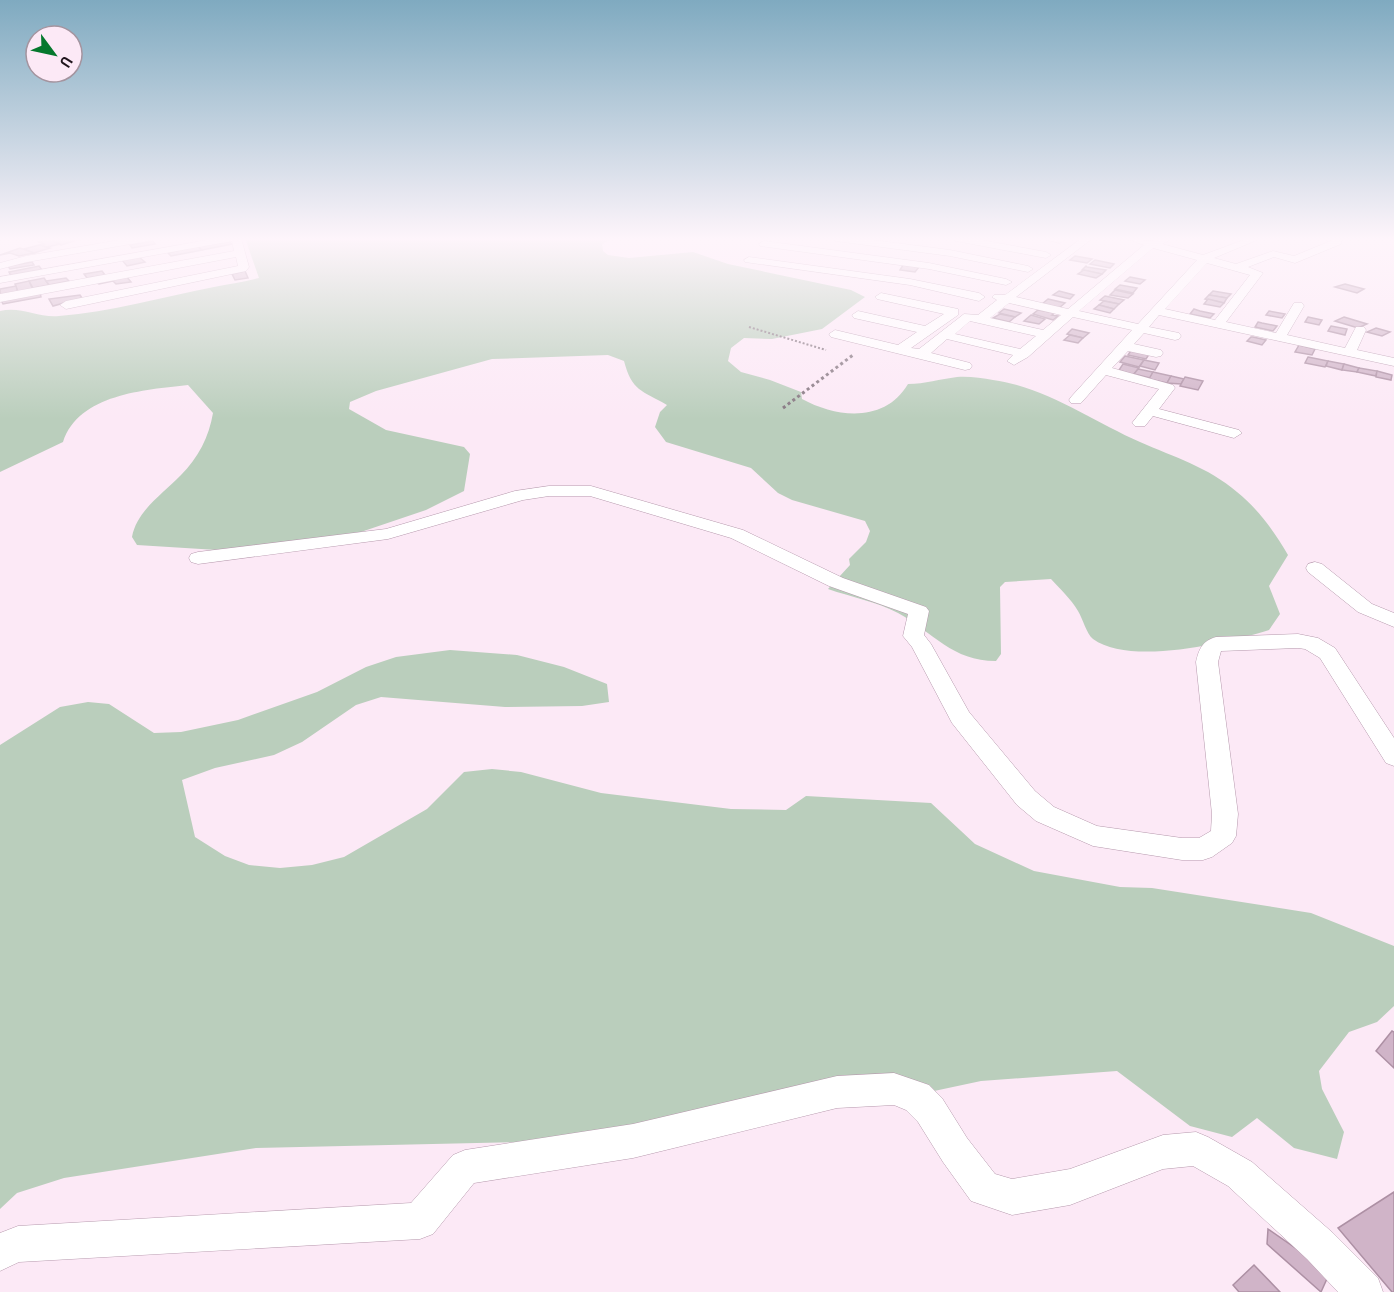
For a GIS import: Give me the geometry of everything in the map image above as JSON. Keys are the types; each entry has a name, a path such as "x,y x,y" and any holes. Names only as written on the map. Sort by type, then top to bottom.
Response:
{"street":[{"path":"66,305 100,298"},
{"path":"887,298 953,312"},
{"path":"900,350 926,330 976,298"},
{"path":"1000,298 1175,336"},
{"path":"945,334 1018,357 1087,298"},
{"path":"1076,400 1168,298"},
{"path":"1218,324 1238,298"},
{"path":"980,319 1004,299"},
{"path":"1280,337 1298,306"},
{"path":"1156,311 1394,362"},
{"path":"858,315 926,330"},
{"path":"921,354 968,317 1046,334"},
{"path":"1350,352 1360,330"},
{"path":"835,334 965,366"},
{"path":"1124,346 1155,353"},
{"path":"1102,370 1166,387 1168,390 1140,423"},
{"path":"1151,411 1234,432"},
{"path":"198,558 388,534 521,495 549,491 591,491 737,534 836,582 919,611 913,636 921,644 960,717 1026,798 1045,814 1093,836 1182,849 1203,849 1223,836 1225,814 1207,662 1209,650 1216,644 1298,641 1311,644 1328,653 1394,757"},
{"path":"1315,568 1365,608 1394,621"},
{"path":"0,1252 18,1244 420,1221 465,1167 633,1141 837,1092 894,1089 917,1097 930,1110 955,1150 984,1188 1012,1197 1070,1187 1163,1152 1196,1149 1240,1174 1320,1246 1364,1292"}],"path":[{"path":"749,327 827,350"},
{"path":"783,408 871,343"}],"green space":[{"path":"162,298 863,298 822,329 772,339 744,338 731,348 728,361 741,372 801,392 802,399 845,413 874,411 898,397 908,384 957,377 980,378 1013,384 1050,397 1122,434 1203,469 1226,483 1245,499 1266,521 1288,555 1269,586 1280,614 1269,630 1229,641 1179,650 1130,651 1109,647 1093,639 1069,598 1051,579 1005,582 1000,587 1001,654 996,661 967,656 955,651 890,609 828,589 850,565 849,559 866,542 870,531 865,521 792,500 778,493 751,468 666,442 655,427 660,412 667,405 639,389 630,378 624,361 608,355 492,359 376,391 350,402 349,409 386,430 464,447 470,454 464,491 426,510 355,534 217,550 137,545 132,537 139,519 193,462 209,430 213,413 188,385 133,393 98,404 71,426 63,442 0,472 0,311 15,310 59,316 117,308"},
{"path":"450,650 517,655 564,667 607,684 609,702 582,706 505,707 381,697 356,705 302,742 274,755 215,768 182,780 195,837 225,856 249,865 280,868 312,865 344,857 427,809 464,772 492,769 521,772 601,793 731,809 786,810 806,796 931,803 975,844 1034,871 1120,887 1152,888 1311,913 1394,946 1394,1006 1377,1022 1349,1032 1319,1071 1322,1089 1344,1132 1337,1159 1294,1148 1257,1118 1232,1137 1190,1126 1117,1071 981,1081 906,1097 617,1140 256,1148 64,1178 17,1193 0,1209 0,745 60,707 88,702 109,704 154,733 181,732 238,720 317,692 366,667 396,657"}],"building":[{"path":"11,298 34,298 3,304 1,300"},
{"path":"54,298 81,298 53,306 49,299"},
{"path":"1116,298 1124,300 1119,304 1100,300"},
{"path":"1206,298 1227,298 1224,303"},
{"path":"1048,299 1065,303 1059,308 1042,304"},
{"path":"1208,299 1224,303 1220,307 1204,304"},
{"path":"1104,301 1119,304 1114,309 1099,305"},
{"path":"1099,305 1114,309 1110,313 1094,309"},
{"path":"1004,309 1021,313 1015,317 999,313"},
{"path":"1194,309 1214,314 1210,318 1190,314"},
{"path":"1038,310 1055,313 1052,315 1058,316 1053,320 1033,314"},
{"path":"1269,311 1285,314 1282,318 1266,315"},
{"path":"1000,314 1015,317 1009,322 993,318"},
{"path":"1031,315 1045,319 1039,324 1024,321"},
{"path":"1308,317 1322,320 1319,325 1305,322"},
{"path":"1344,317 1367,324 1358,328 1335,321"},
{"path":"1258,322 1277,326 1273,331 1255,327"},
{"path":"1331,326 1347,329 1345,335 1328,331"},
{"path":"1376,328 1390,332 1382,336 1367,332"},
{"path":"1072,329 1089,333 1083,338 1067,334"},
{"path":"1070,335 1083,338 1078,343 1064,340"},
{"path":"1251,337 1266,340 1262,345 1247,341"},
{"path":"1299,345 1315,349 1312,355 1295,352"},
{"path":"1132,349 1150,353 1146,359 1128,355"},
{"path":"1125,356 1144,360 1139,367 1120,362"},
{"path":"1308,357 1328,361 1325,367 1305,363"},
{"path":"1144,360 1159,363 1155,370 1140,366"},
{"path":"1328,361 1344,364 1342,370 1326,366"},
{"path":"1123,364 1139,368 1133,375 1119,370"},
{"path":"1344,364 1359,368 1357,372 1342,370"},
{"path":"1359,368 1377,371 1376,376 1357,372"},
{"path":"1138,369 1153,372 1150,378 1134,374"},
{"path":"1377,371 1392,375 1391,380 1376,377"},
{"path":"1153,372 1171,376 1167,383 1149,379"},
{"path":"1171,376 1184,379 1181,384 1167,383"},
{"path":"1185,377 1203,381 1198,390 1180,386"},
{"path":"1392,1031 1394,1032 1394,1068 1376,1051"},
{"path":"1394,1192 1394,1292 1392,1292 1338,1228"},
{"path":"1268,1229 1330,1272 1321,1292 1267,1244"},
{"path":"1254,1265 1280,1292 1239,1292 1233,1285"}]}
